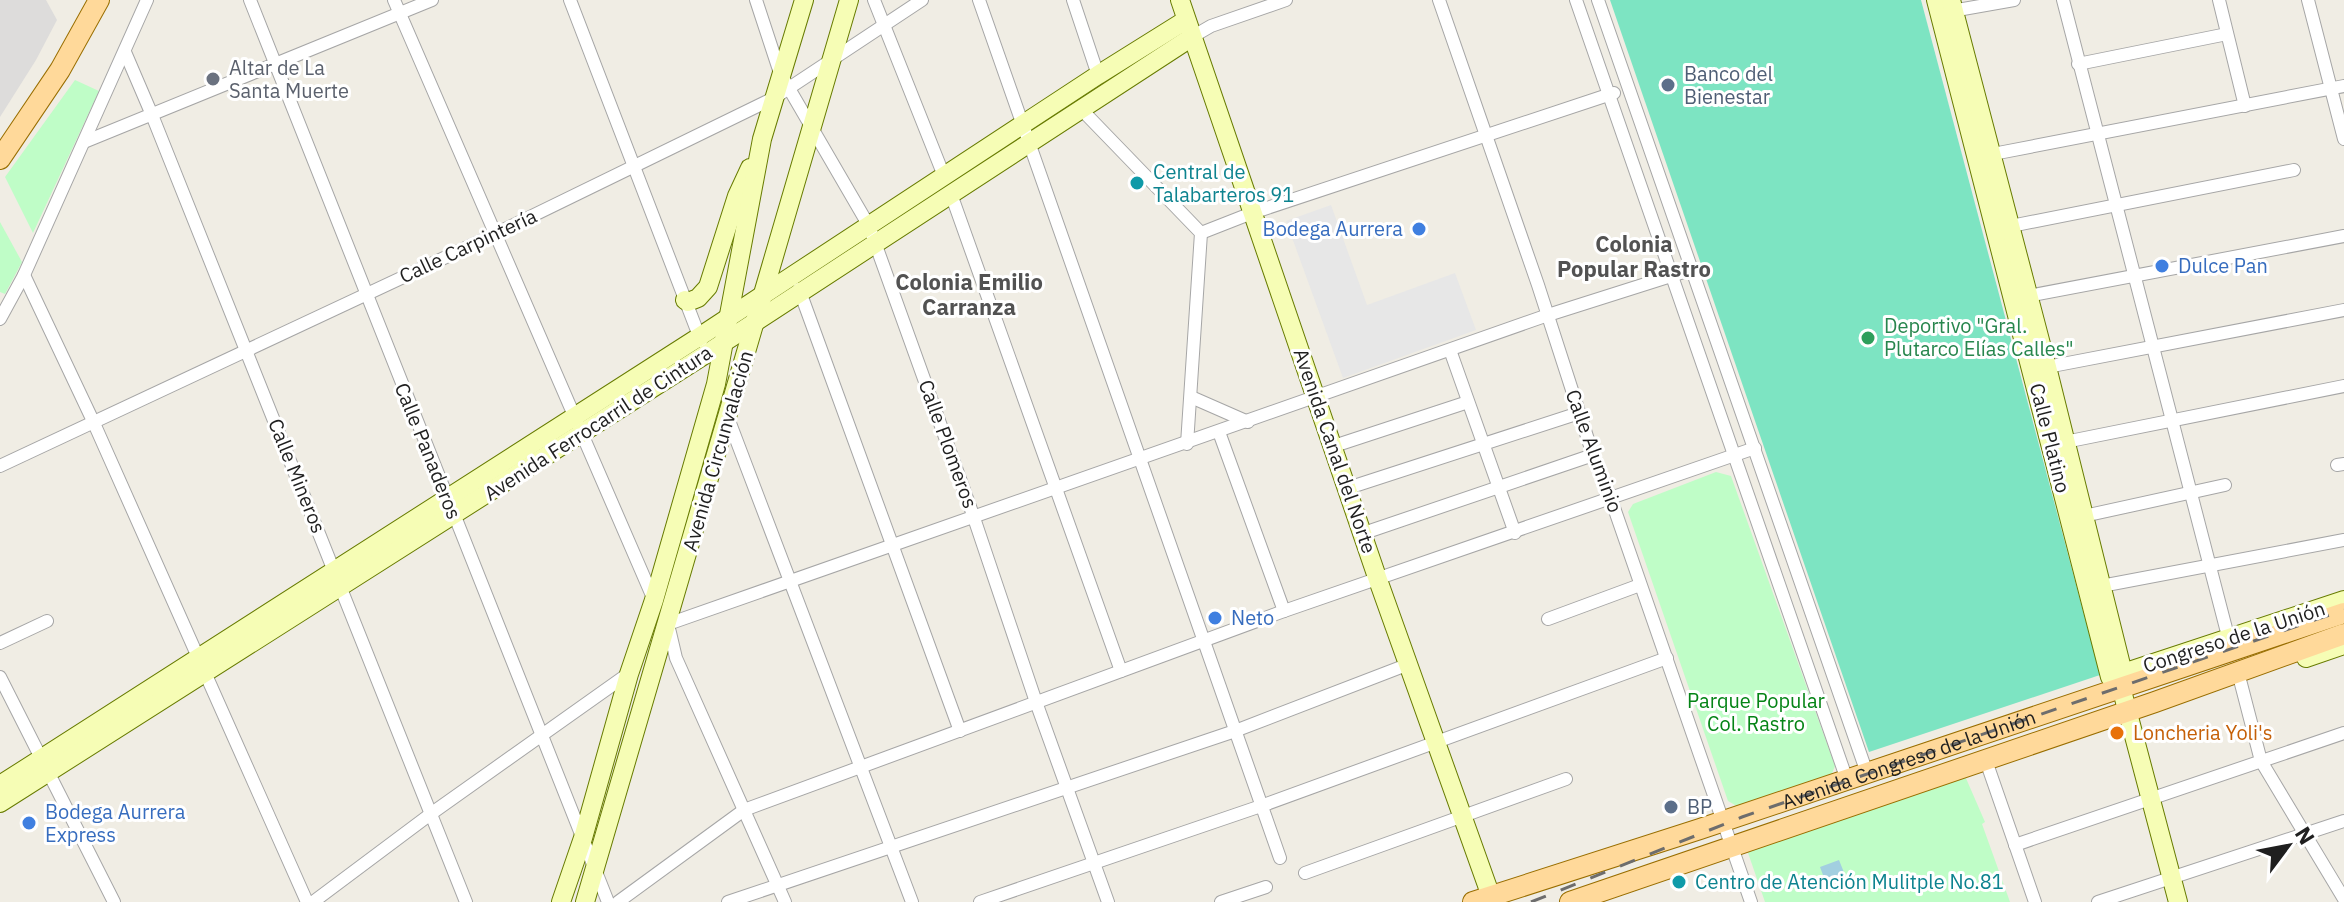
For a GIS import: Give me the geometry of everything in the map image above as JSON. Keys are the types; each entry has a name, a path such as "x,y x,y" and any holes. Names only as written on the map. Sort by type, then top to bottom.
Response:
{"main road":[{"path":"0,159 60,70 99,0"},
{"name":"Avenida Congreso de la Unión","path":"1486,900 1857,777 2122,680 2344,613"},
{"name":"Avenida Congreso de la Unión","path":"1570,902 2155,702 2344,634"}],"street":[{"path":"0,319 4,305 24,275 147,0"},
{"name":"Calle Panaderos","path":"250,0 608,902"},
{"path":"394,0 493,235 654,600"},
{"path":"84,142 432,0"},
{"path":"570,0 703,346"},
{"name":"Calle Plomeros","path":"756,0 781,86 811,130 872,234 1108,902"},
{"name":"Avenida Circunvalación","path":"561,902 654,600 726,340 762,139 781,86 804,0"},
{"name":"Avenida Circunvalación","path":"585,902 849,0"},
{"path":"874,0 944,176"},
{"name":"Calle Carpintería","path":"0,466 633,167 832,59 922,0"},
{"path":"979,0 1280,858"},
{"path":"1073,0 1098,75"},
{"name":"Avenida Canal del Norte","path":"1180,0 1462,818 1486,900"},
{"path":"1189,29 1211,26 1286,0"},
{"name":"Calle Aluminio","path":"1439,0 1593,455 1751,902"},
{"path":"1576,0 1734,455 1857,777"},
{"path":"1598,0 1755,448 1857,777"},
{"path":"1945,6 2014,0"},
{"path":"2063,0 2229,640"},
{"path":"2219,0 2245,106"},
{"path":"2308,0 2337,87 2344,139"},
{"name":"Calle Platino","path":"1945,6 1993,154 2084,516 2093,587 2110,677 2122,680 2178,902"},
{"name":"Calle Platino","path":"1945,6 2062,483 2093,587"},
{"name":"Avenida Ferrocarril de Cintura","path":"872,234 951,194 1098,75 1189,29"},
{"name":"Avenida Ferrocarril de Cintura","path":"703,346 726,340 757,320 797,283 872,234 944,176 1081,109 1189,29"},
{"path":"2078,64 2227,34"},
{"name":"Calle Mineros","path":"125,52 466,902"},
{"path":"1201,233 1252,213 1628,87"},
{"path":"1993,154 2337,87"},
{"path":"1081,109 1201,233 1187,444"},
{"path":"685,300 688,302 698,298 708,287 737,196 762,139"},
{"path":"2011,226 2294,170"},
{"path":"951,194 1121,671"},
{"path":"2028,296 2344,236"},
{"path":"743,247 753,261 761,266 770,265"},
{"path":"785,902 676,658 668,624 1548,315 1693,269"},
{"path":"24,275 93,421 307,902"},
{"path":"797,283 960,731"},
{"name":"Avenida Ferrocarril de Cintura","path":"0,803 46,765 703,346 731,316 765,293 797,283"},
{"path":"2047,367 2344,310"},
{"path":"1450,350 1515,533"},
{"path":"2065,442 2344,386"},
{"path":"1191,397 1248,422"},
{"path":"1334,446 1468,402"},
{"path":"1348,488 1579,413"},
{"path":"728,418 912,902"},
{"path":"1219,432 1284,611"},
{"path":"618,902 744,810 1284,611 1755,448"},
{"path":"1364,533 1593,455"},
{"path":"2084,516 2225,485"},
{"path":"2093,587 2344,540"},
{"path":"1548,619 1640,585"},
{"path":"2122,680 2344,603"},
{"name":"Congreso de la Unión","path":"2122,680 2229,640 2344,603"},
{"path":"0,643 47,621"},
{"name":"Congreso de la Unión","path":"2155,702 2177,701 2344,645"},
{"path":"980,902 1261,806 1667,658"},
{"path":"728,902 1235,731 1409,664"},
{"path":"313,902 540,735 629,674"},
{"path":"0,677 114,902"},
{"path":"2240,680 2261,761 2344,898 2328,902"},
{"path":"2015,845 2344,733"},
{"path":"1985,758 2035,902"},
{"name":"Avenida Ferrocarril de Cintura","path":"0,785 46,765"},
{"path":"1305,873 1566,779"},
{"path":"2098,902 2344,821"},
{"path":"1221,902 1266,887"}],"shaded area":[{"path":"0,0 46,0 57,20 0,117"},
{"path":"1331,205 1367,305 1455,273 1476,330 1343,378 1286,221"}],"green space":[{"name":"Deportivo \"Gral. Plutarco Elías Calles\"","path":"1610,0 1921,0 2100,675 1869,752"},
{"path":"75,80 99,91 33,233 5,177"},
{"path":"0,222 22,262 5,294 0,292"},
{"name":"Parque Popular Col. Rastro","path":"1716,472 1731,476 1835,766 1831,776 1740,808 1728,801 1628,512 1633,504"},
{"path":"1965,776 1985,822 1982,824 2010,902 1765,902 1747,850"}],"water":[{"path":"1839,860 1845,875 1826,883 1820,867"}],"railway":[{"path":"1531,902 1742,817 2344,610"}],"place":[{"name":"Altar de La Santa Muerte","path":"213,79"},
{"name":"Banco del Bienestar","path":"1668,85"},
{"name":"Central de Talabarteros 91","path":"1137,183"},
{"name":"Bodega Aurrera","path":"1419,229"},
{"name":"Dulce Pan","path":"2162,266"},
{"name":"Deportivo \"Gral. Plutarco Elías Calles\"","path":"1868,338"},
{"name":"Neto","path":"1215,618"},
{"name":"Loncheria Yoli's","path":"2117,733"},
{"name":"BP","path":"1671,807"},
{"name":"Bodega Aurrera Express","path":"29,823"},
{"name":"Centro de Atención Mulitple No.81","path":"1679,882"}],"district":[{"name":"Colonia Popular Rastro","path":"1634,256"},
{"name":"Colonia Emilio Carranza","path":"969,294"}]}
